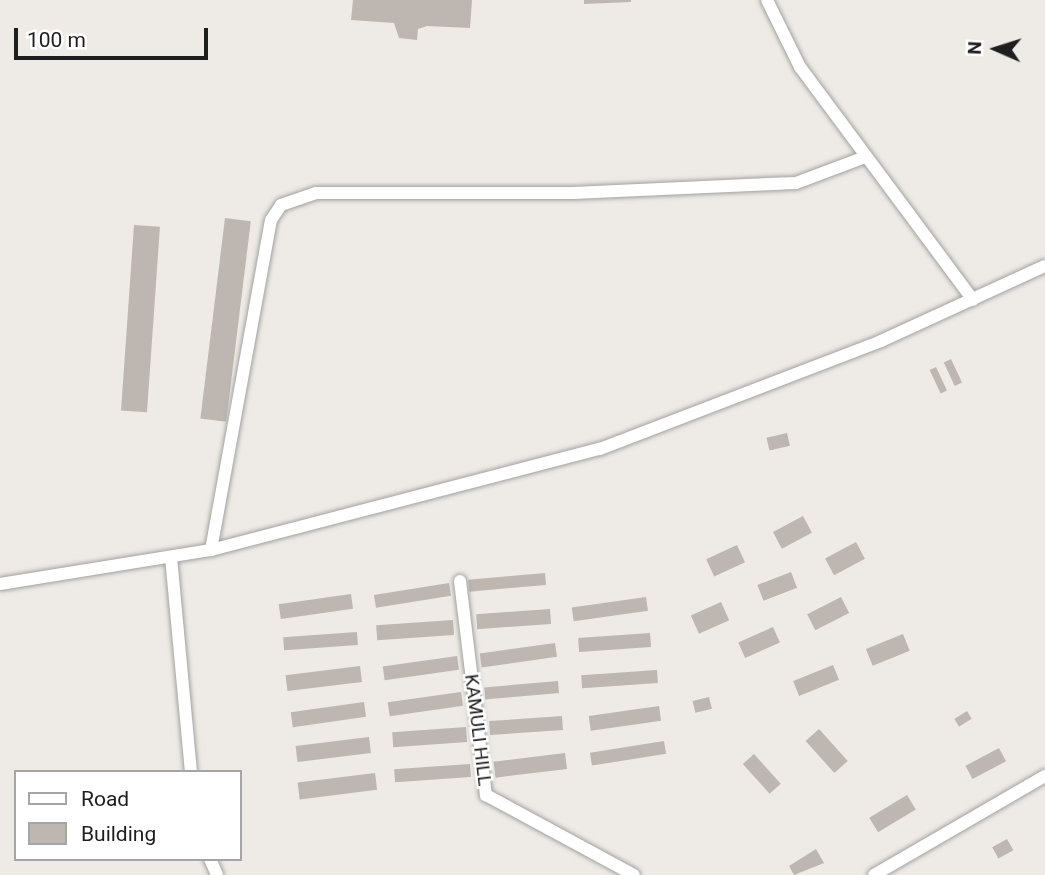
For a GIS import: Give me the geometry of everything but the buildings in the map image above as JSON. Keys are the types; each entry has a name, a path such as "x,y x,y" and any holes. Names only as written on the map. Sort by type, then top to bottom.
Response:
{"street":[{"path":"767,0 800,68 973,300"},
{"path":"211,550 271,220 294,197 796,183 865,157"},
{"path":"0,584 211,550 600,449 973,300 1045,266"},
{"path":"171,557 191,770"},
{"name":"KAMULI HILL","path":"460,581 486,795 634,875"},
{"path":"874,875 1045,776"}]}
